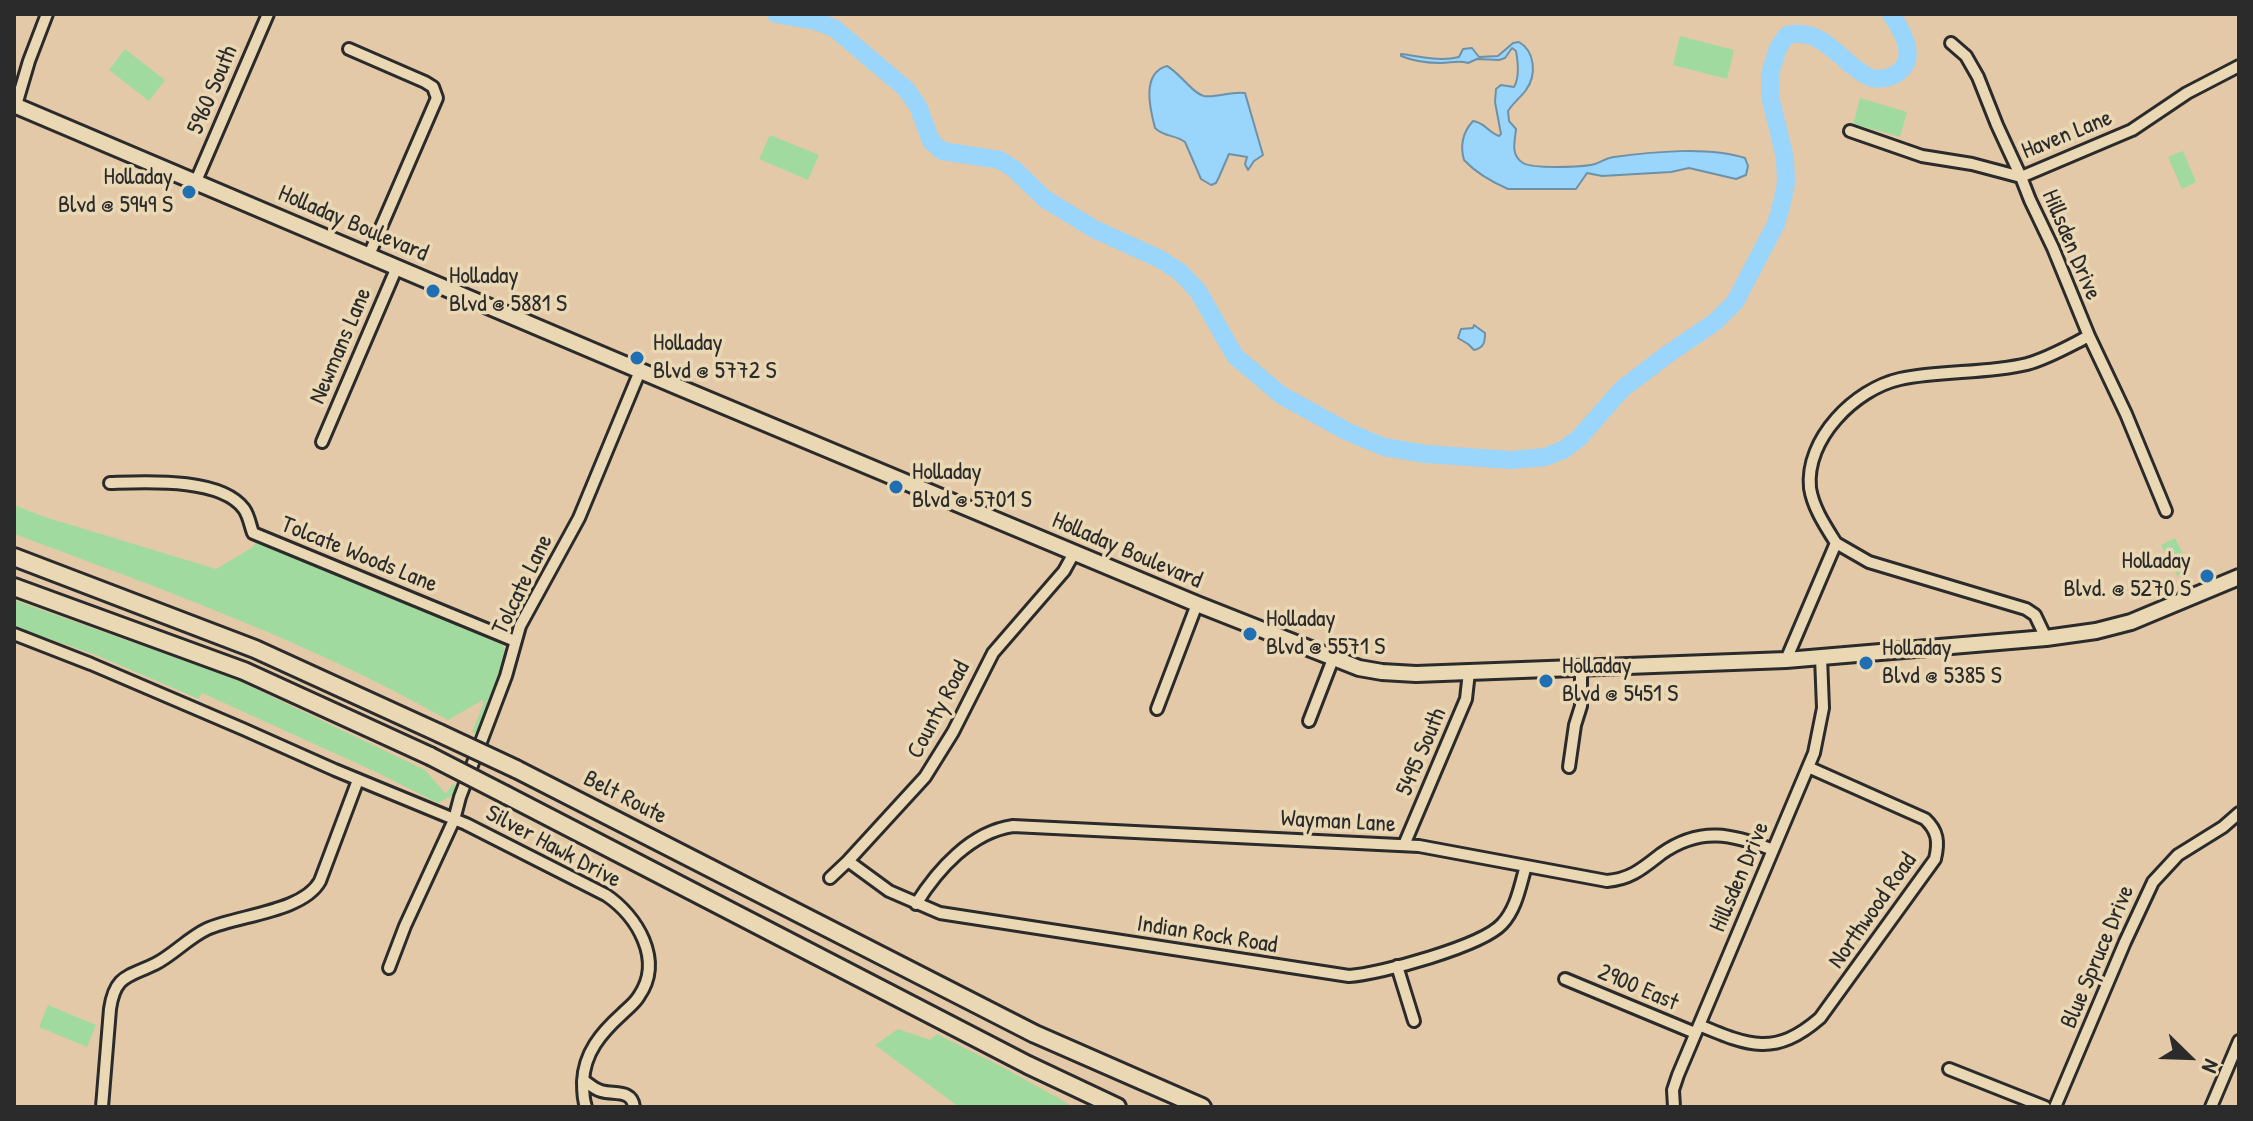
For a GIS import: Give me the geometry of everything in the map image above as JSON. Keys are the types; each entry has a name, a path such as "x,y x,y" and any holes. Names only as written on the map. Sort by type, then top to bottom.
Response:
{"highway":[{"name":"Belt Route","path":"14,557 255,649 439,733 516,769 1035,1034 1202,1107"},
{"path":"14,587 244,671 430,756 1000,1050 1117,1107"}],"main road":[{"name":"Holladay Boulevard","path":"15,105 1074,553 1359,668 1393,673 1469,672 1786,660 2046,638 2131,622 2239,577"}],"street":[{"path":"15,105 47,14"},
{"name":"5960 South","path":"196,181 268,14"},
{"name":"Hillsden Drive","path":"1951,43 1972,66 2166,511"},
{"path":"349,49 425,82 433,87 437,98 369,255"},
{"name":"Haven Lane","path":"1850,131 1922,156 1972,164 2021,177 2132,130 2187,93 2239,66"},
{"name":"Newmans Lane","path":"322,442 397,267"},
{"name":"Hillsden Drive","path":"1836,543 1813,499 1811,471 1815,453 1826,432 1858,399 1879,386 1900,379 2028,364 2089,336"},
{"name":"Tolcate Lane","path":"389,968 454,820 527,611 579,518 640,371"},
{"name":"Tolcate Woods Lane","path":"110,483 182,483 213,491 241,506 253,533 515,641"},
{"path":"1786,660 1836,543 1869,562 2026,609 2035,615 2046,638"},
{"name":"County Road","path":"830,878 925,777 953,732 993,653 1053,583 1074,553"},
{"path":"1157,709 1197,604"},
{"path":"14,634 454,820"},
{"name":"Hillsden Drive","path":"1674,1107 1675,1082 1818,742 1823,696 1821,657"},
{"path":"1309,721 1333,659"},
{"path":"1569,767 1581,706 1581,668"},
{"name":"5495 South","path":"1404,845 1466,699 1469,672"},
{"name":"Northwood Road","path":"1697,1029 1761,1045 1794,1037 1808,1029 1820,1018 1935,859 1938,838 1925,819 1808,767"},
{"path":"102,1107 110,1009 118,983 128,975 153,965 207,929 292,903 311,893 320,881 358,780"},
{"name":"Blue Spruce Drive","path":"2055,1107 2153,882 2171,861 2239,813"},
{"name":"Silver Hawk Drive","path":"454,820 606,895 621,906 639,930 649,959 646,983 635,1002 595,1043 585,1064 586,1107"},
{"name":"Wayman Lane","path":"916,904 935,878 972,842 987,833 1013,826 1404,845 1607,881 1631,876 1673,847 1702,836 1734,836 1773,850"},
{"name":"Indian Rock Road","path":"848,861 889,891 940,913 1332,975 1357,975 1397,966 1467,945 1496,929 1513,909 1526,866"},
{"path":"1397,966 1414,1021"},
{"name":"2900 East","path":"1565,979 1697,1029"},
{"path":"2211,1107 2238,1048"},
{"path":"1949,1069 2045,1107"},
{"path":"583,1080 601,1091 629,1096 634,1101 634,1107"}],"green space":[{"path":"1680,36 1734,50 1727,79 1673,65"},
{"path":"125,49 165,80 149,101 109,70"},
{"path":"1860,98 1907,112 1900,137 1853,124"},
{"path":"770,135 819,155 808,180 759,159"},
{"path":"2183,151 2196,182 2182,189 2168,157"},
{"path":"14,505 216,569 253,547 256,542 307,559 496,640 504,647 505,656 476,734 472,732 483,700 448,720 289,641 180,596 14,534"},
{"path":"2175,538 2191,569 2177,576 2161,545"},
{"path":"14,600 233,678 425,770 446,794 453,784 456,786 453,795 438,803 202,693 199,699 96,655 14,627"},
{"path":"48,1005 96,1025 87,1047 39,1027"},
{"path":"898,1029 930,1040 937,1034 1074,1107 959,1107 875,1045"}],"water":[{"path":"1519,42 1531,57 1533,71 1530,84 1508,111 1509,121 1516,129 1516,156 1523,163 1545,167 1576,166 1614,157 1697,151 1745,158 1748,166 1746,175 1736,179 1689,168 1602,176 1587,173 1576,189 1508,189 1490,180 1464,160 1463,139 1473,121 1499,136 1501,134 1495,102 1496,89 1501,85 1514,87 1518,74 1516,51 1512,48 1505,58 1499,60 1477,59 1468,63 1426,62 1401,54 1452,58 1459,57 1463,49 1472,48 1479,57 1498,56 1513,43"},
{"path":"1167,66 1204,96 1245,93 1263,155 1248,170 1245,164 1247,157 1229,154 1216,183 1211,185 1201,179 1185,142 1155,128 1150,84 1153,76"},
{"path":"1474,325 1485,333 1485,339 1480,348 1474,350 1458,338 1461,329 1473,328"}],"waterway":[{"path":"776,14 834,28 906,89 918,106 931,141 942,151 1000,160 1045,199 1094,229 1160,259 1180,272 1198,291 1235,356 1281,395 1348,432 1384,447 1426,454 1511,460 1545,457 1563,450 1579,438 1622,389 1715,322 1735,302 1776,224 1786,183 1785,158 1770,96 1770,74 1778,48 1787,35 1814,37 1866,76 1888,78 1903,68 1908,53 1904,37 1891,14"}],"place":[{"name":"Holladay Blvd @ 5949 S","path":"189,192"},
{"name":"Holladay Blvd @ 5881 S","path":"433,291"},
{"name":"Holladay Blvd @ 5772 S","path":"637,358"},
{"name":"Holladay Blvd @ 5701 S","path":"896,487"},
{"name":"Holladay Blvd. @ 5270 S","path":"2207,576"},
{"name":"Holladay Blvd @ 5571 S","path":"1250,634"},
{"name":"Holladay Blvd @ 5385 S","path":"1866,663"},
{"name":"Holladay Blvd @ 5451 S","path":"1546,681"}]}
